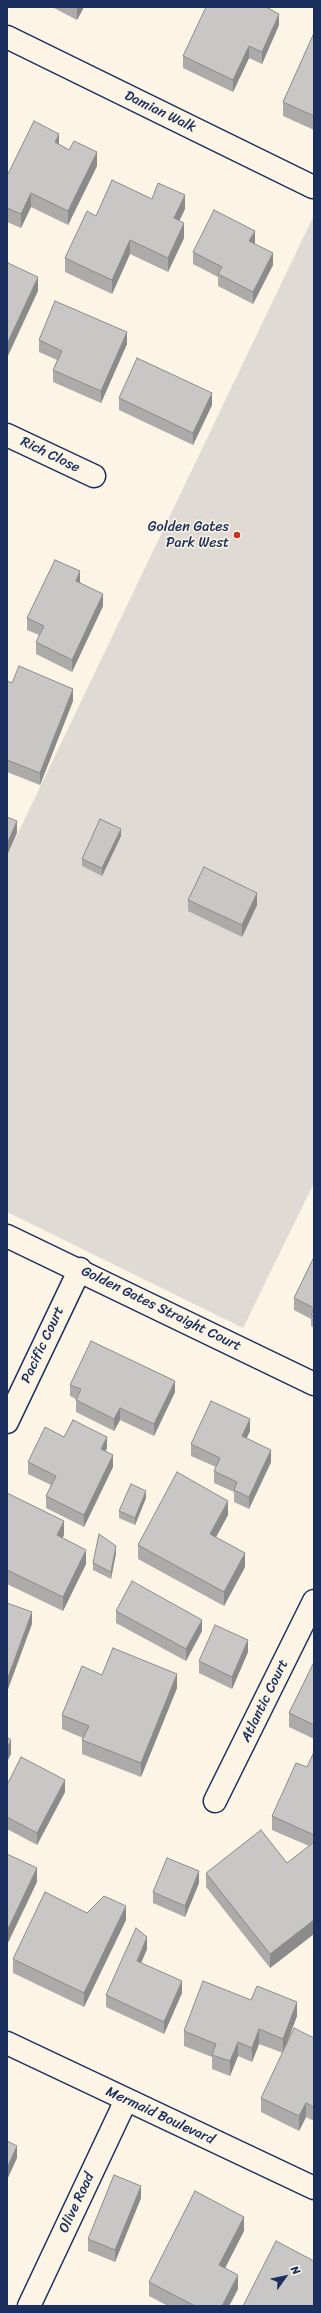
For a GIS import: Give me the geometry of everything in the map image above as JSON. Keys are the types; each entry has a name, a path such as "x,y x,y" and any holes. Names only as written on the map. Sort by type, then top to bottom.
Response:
{"street":[{"name":"Damian Walk","path":"7,37 313,187"},
{"name":"Rich Close","path":"7,435 94,476"},
{"name":"Golden Gates Straight Court","path":"7,1236 80,1269 314,1384"},
{"name":"Pacific Court","path":"7,1422 80,1269"},
{"name":"Atlantic Court","path":"215,1801 314,1600"},
{"name":"Mermaid Boulevard","path":"7,2043 314,2188"},
{"name":"Olive Road","path":"29,2306 126,2100"}],"shaded area":[{"name":"Golden Gates Park West","path":"314,215 314,1183 243,1328 7,1212 7,856"}],"building":[{"path":"206,7 266,7 279,14 262,52 249,46 233,80 183,56"},
{"path":"314,33 314,116 283,102"},
{"path":"34,121 59,134 55,142 69,150 74,141 97,152 68,211 31,193 21,214 7,208 7,176"},
{"path":"112,180 152,199 158,183 185,195 174,218 184,223 168,258 130,240 112,280 65,258 87,211 96,216"},
{"path":"214,210 255,231 249,241 273,253 253,292 218,274 222,267 193,252"},
{"path":"8,263 38,277 7,344 7,264"},
{"path":"55,301 127,332 101,391 53,370 62,351 39,340"},
{"path":"137,358 212,393 193,433 119,398"},
{"path":"55,560 80,571 76,581 103,594 72,660 36,642 44,626 27,618"},
{"path":"19,666 73,689 40,773 7,760 7,681 12,683"},
{"path":"7,817 17,821 7,844"},
{"path":"100,819 121,829 102,868 82,859"},
{"path":"204,867 257,893 242,925 188,900"},
{"path":"314,1257 314,1308 294,1298"},
{"path":"314,1309 314,1316 311,1315"},
{"path":"91,1341 175,1381 154,1424 120,1408 114,1419 76,1400 81,1389 70,1385"},
{"path":"211,1401 250,1419 242,1436 271,1450 249,1497 234,1490 237,1482 214,1471 220,1458 191,1444"},
{"path":"73,1420 107,1437 101,1449 113,1455 84,1515 46,1496 56,1476 28,1462 45,1427 64,1437"},
{"path":"177,1472 228,1501 210,1534 245,1553 224,1592 138,1545"},
{"path":"131,1484 146,1491 135,1518 119,1511"},
{"path":"7,1493 64,1521 57,1535 86,1550 63,1597 7,1570"},
{"path":"99,1534 116,1546 111,1572 93,1563"},
{"path":"132,1581 202,1620 186,1649 116,1611"},
{"path":"7,1603 32,1612 7,1680"},
{"path":"215,1625 248,1640 232,1677 199,1661"},
{"path":"113,1648 177,1674 141,1763 82,1740 89,1726 62,1715 82,1666 102,1675"},
{"path":"314,1662 314,1725 289,1713"},
{"path":"7,1737 11,1740 7,1748"},
{"path":"314,1752 314,1835 272,1816 296,1763 307,1767"},
{"path":"21,1757 65,1780 37,1833 7,1817 7,1785"},
{"path":"261,1830 287,1863 314,1842 314,1920 270,1954 206,1873"},
{"path":"7,1854 37,1868 7,1931"},
{"path":"167,1858 199,1871 185,1906 153,1892"},
{"path":"45,1892 87,1913 104,1896 126,1906 84,1993 13,1959"},
{"path":"136,1928 147,1937 137,1961 182,1981 164,2022 106,1995"},
{"path":"203,1981 251,2000 257,1986 297,2002 283,2039 259,2029 252,2048 238,2042 230,2061 212,2055 216,2044 184,2031"},
{"path":"294,2028 314,2038 314,2107 306,2103 299,2116 261,2098"},
{"path":"7,2141 17,2146 7,2168"},
{"path":"114,2175 141,2186 115,2250 88,2239"},
{"path":"195,2191 244,2217 219,2265 238,2275 222,2306 195,2306 149,2282"},
{"path":"276,2241 314,2261 314,2306 243,2306"}],"place":[{"name":"Golden Gates Park West","path":"237,535"}]}
